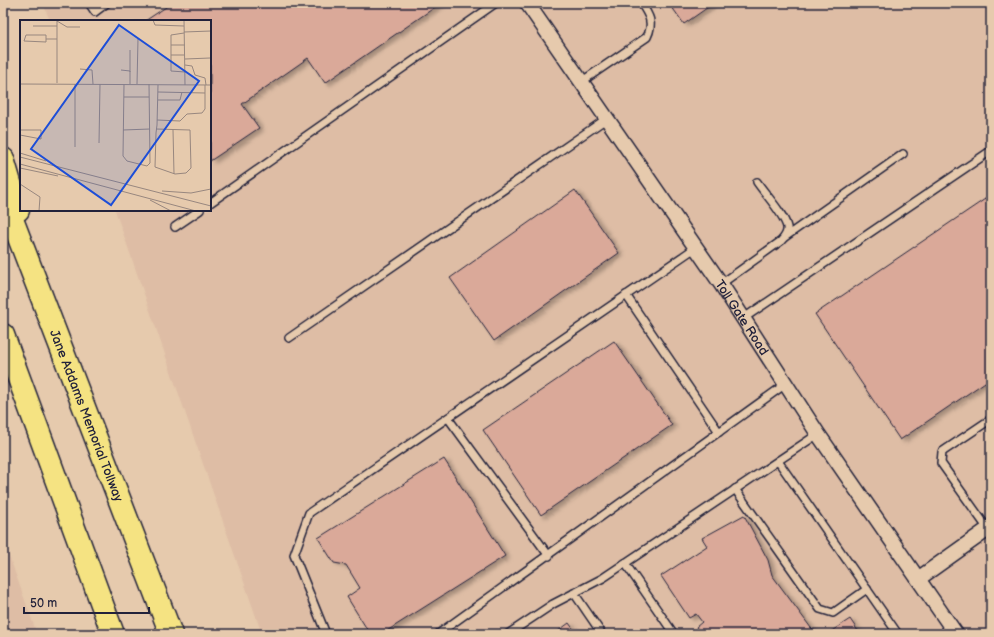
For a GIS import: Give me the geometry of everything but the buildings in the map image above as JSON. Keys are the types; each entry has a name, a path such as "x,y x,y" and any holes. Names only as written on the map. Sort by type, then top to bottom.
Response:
{"highway":[{"path":"3,159 56,334"},
{"name":"Jane Addams Memorial Tollway","path":"3,196 171,634"},
{"path":"3,335 113,634"}],"street":[{"name":"Toll Gate Road","path":"526,3 721,284 787,383 818,434 956,634"},
{"path":"918,579 990,528"}],"lane":[{"path":"89,3 95,12 107,3"},
{"path":"211,202 496,3"},
{"path":"581,82 648,37 651,29 651,19 641,3"},
{"path":"289,338 606,119"},
{"path":"744,318 989,152"},
{"path":"721,284 903,154"},
{"path":"757,182 784,220 788,228 785,237"},
{"path":"175,227 199,211"},
{"path":"326,634 294,555 309,513 695,248"},
{"path":"626,295 719,432"},
{"path":"438,634 549,556 787,383"},
{"path":"448,418 549,556"},
{"path":"990,528 941,464 942,452 991,419"},
{"path":"508,634 553,604 603,578 818,434"},
{"path":"778,461 898,634"},
{"path":"735,489 820,609 833,613 866,589"},
{"path":"625,563 674,634"},
{"path":"574,593 602,634"}],"shaded area":[{"path":"43,3 991,3 991,634 262,634 115,211 211,211 211,20 50,20"},
{"path":"3,539 37,634 3,634"}]}
